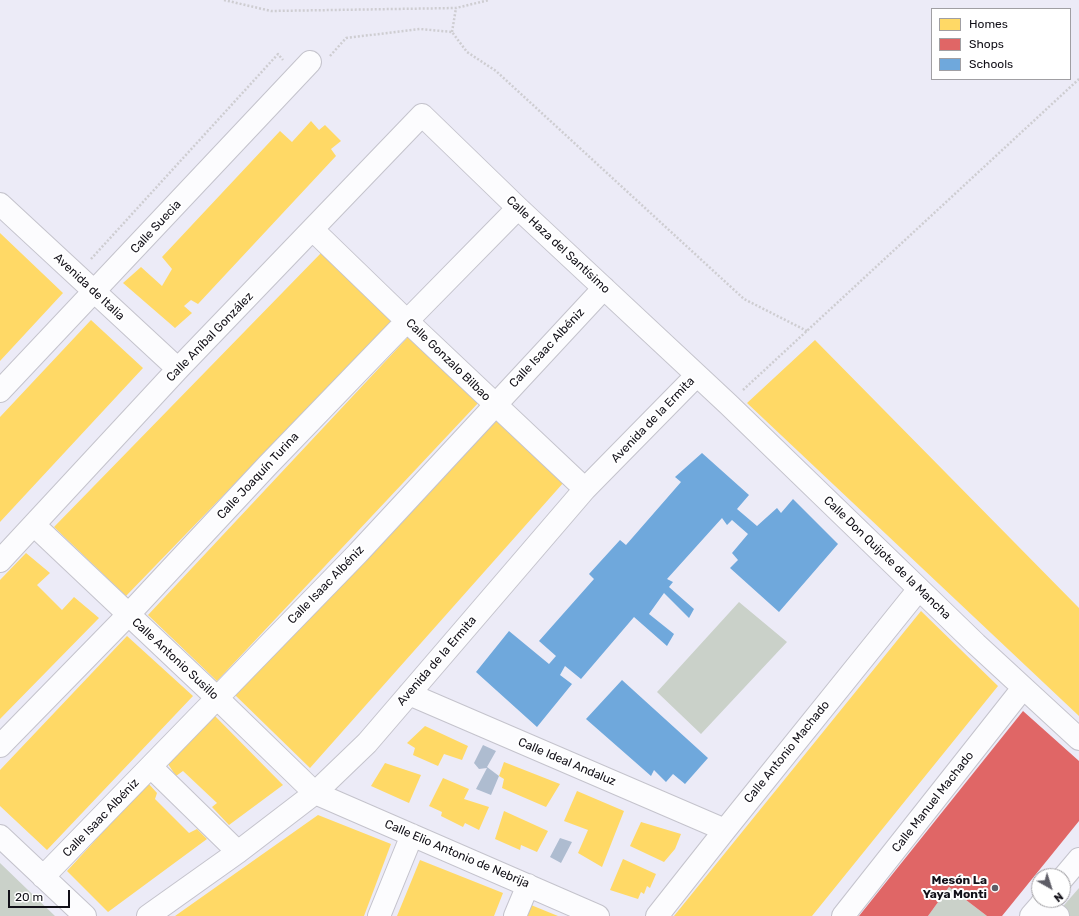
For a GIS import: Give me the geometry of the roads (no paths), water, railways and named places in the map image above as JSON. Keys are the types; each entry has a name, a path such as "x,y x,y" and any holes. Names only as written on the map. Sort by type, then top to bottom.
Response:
{"street":[{"name":"Calle Suecia","path":"0,391 310,62"},
{"name":"Calle Haza del Santísimo","path":"422,114 518,208 697,374"},
{"name":"Calle Aníbal González","path":"0,561 178,370 422,114"},
{"name":"Avenida de Italia","path":"0,204 178,370"},
{"name":"Calle Joaquín Turina","path":"0,746 128,615 267,466 518,208"},
{"name":"Calle Gonzalo Bilbao","path":"313,230 585,489"},
{"name":"Calle Isaac Albéniz","path":"44,877 358,553 604,288"},
{"name":"Calle Don Quijote de la Mancha","path":"697,374 919,589 1079,739"},
{"name":"Avenida de la Ermita","path":"148,916 238,852 315,794 367,743 585,489 697,374"},
{"name":"Calle Antonio Susillo","path":"34,525 217,698 315,794"},
{"name":"Calle Antonio Machado","path":"658,916 725,830 919,589"},
{"name":"Calle Manuel Machado","path":"843,916 1023,688"},
{"name":"Calle Ideal Andaluz","path":"409,694 725,830"},
{"path":"151,767 238,852"},
{"name":"Calle Elio Antonio de Nebrija","path":"315,794 598,916"},
{"path":"379,916 412,835"},
{"path":"0,836 85,916"},
{"path":"1071,868 1079,859"},
{"path":"515,916 528,885"}],"water":[{"path":"483,745 496,751 487,767 499,776 491,795 476,789 487,768 479,769 474,763"},
{"path":"560,838 572,842 561,863 550,857"}],"place":[{"name":"Mesón La Yaya Monti","path":"995,888"}]}
